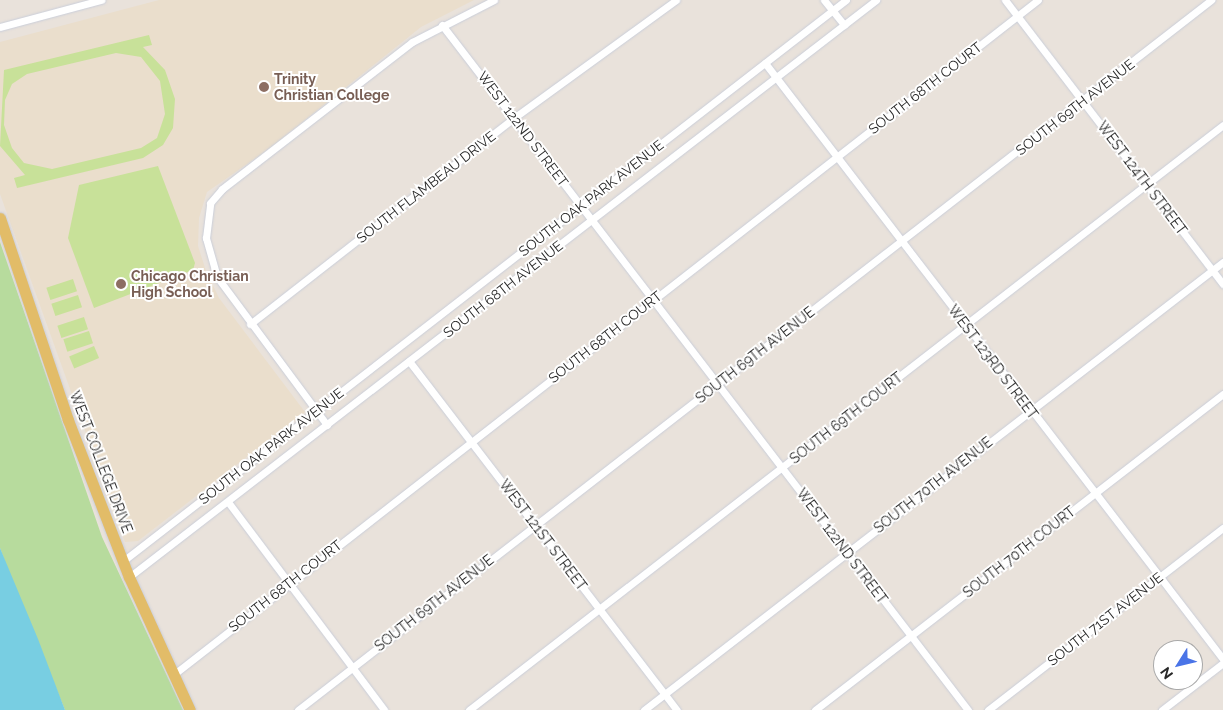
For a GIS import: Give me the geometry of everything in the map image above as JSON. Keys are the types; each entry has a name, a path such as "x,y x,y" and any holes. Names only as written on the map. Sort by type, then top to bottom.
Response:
{"main road":[{"name":"WEST COLLEGE DRIVE","path":"0,218 68,420 122,561 190,710"}],"street":[{"path":"0,27 100,0"},
{"path":"327,425 250,324 217,277 205,218 222,189 412,42 494,0"},
{"name":"SOUTH FLAMBEAU DRIVE","path":"250,324 515,117 676,0"},
{"path":"824,0 844,25"},
{"name":"SOUTH OAK PARK AVENUE","path":"122,561 846,0"},
{"name":"SOUTH 68TH AVENUE","path":"129,577 876,0"},
{"name":"WEST 124TH STREET","path":"1005,0 1223,284"},
{"name":"SOUTH 68TH COURT","path":"173,675 287,584 1038,0"},
{"name":"SOUTH 69TH AVENUE","path":"298,710 351,667 1083,102 1211,0"},
{"name":"WEST 122ND STREET","path":"442,25 515,117 581,206 719,383 968,710"},
{"name":"WEST 123RD STREET","path":"765,63 1093,494 1223,659"},
{"name":"SOUTH 69TH COURT","path":"470,710 1223,125"},
{"name":"SOUTH 70TH AVENUE","path":"644,710 1029,410 1223,262"},
{"name":"WEST 121ST STREET","path":"409,361 677,710"},
{"name":"SOUTH 70TH COURT","path":"815,710 1223,394"},
{"path":"228,502 287,584 384,710"},
{"name":"SOUTH 71ST AVENUE","path":"988,710 1223,528"},
{"path":"1162,710 1223,663"}],"shaded area":[{"name":"Chicago Christian High School","path":"159,0 474,0 421,27 270,148 207,192 199,218 198,246 206,271 219,298 305,412 138,541 125,542 0,194 0,42"}],"green space":[{"path":"149,35 152,45 143,47 165,70 175,99 173,128 163,145 143,158 17,188 14,178 25,175 0,146 4,70","holes":["116,53 141,57 160,81 165,114 157,138 141,148 52,169 24,163 12,148 4,125 5,100 12,84 27,74"]},
{"path":"158,166 195,263 193,270 94,308 68,238 79,185"},
{"path":"0,242 102,537 183,710 65,710 9,573 0,548"},
{"path":"73,279 77,291 50,300 46,288"},
{"path":"78,295 82,307 55,316 51,304"},
{"path":"84,317 88,329 61,338 57,326"},
{"path":"89,331 93,343 67,352 63,339"},
{"path":"94,346 99,358 74,369 69,357"}],"water":[{"path":"0,548 38,639 65,710 0,710"}],"place":[{"name":"Trinity Christian College","path":"264,87"},
{"name":"Chicago Christian High School","path":"121,284"}]}
